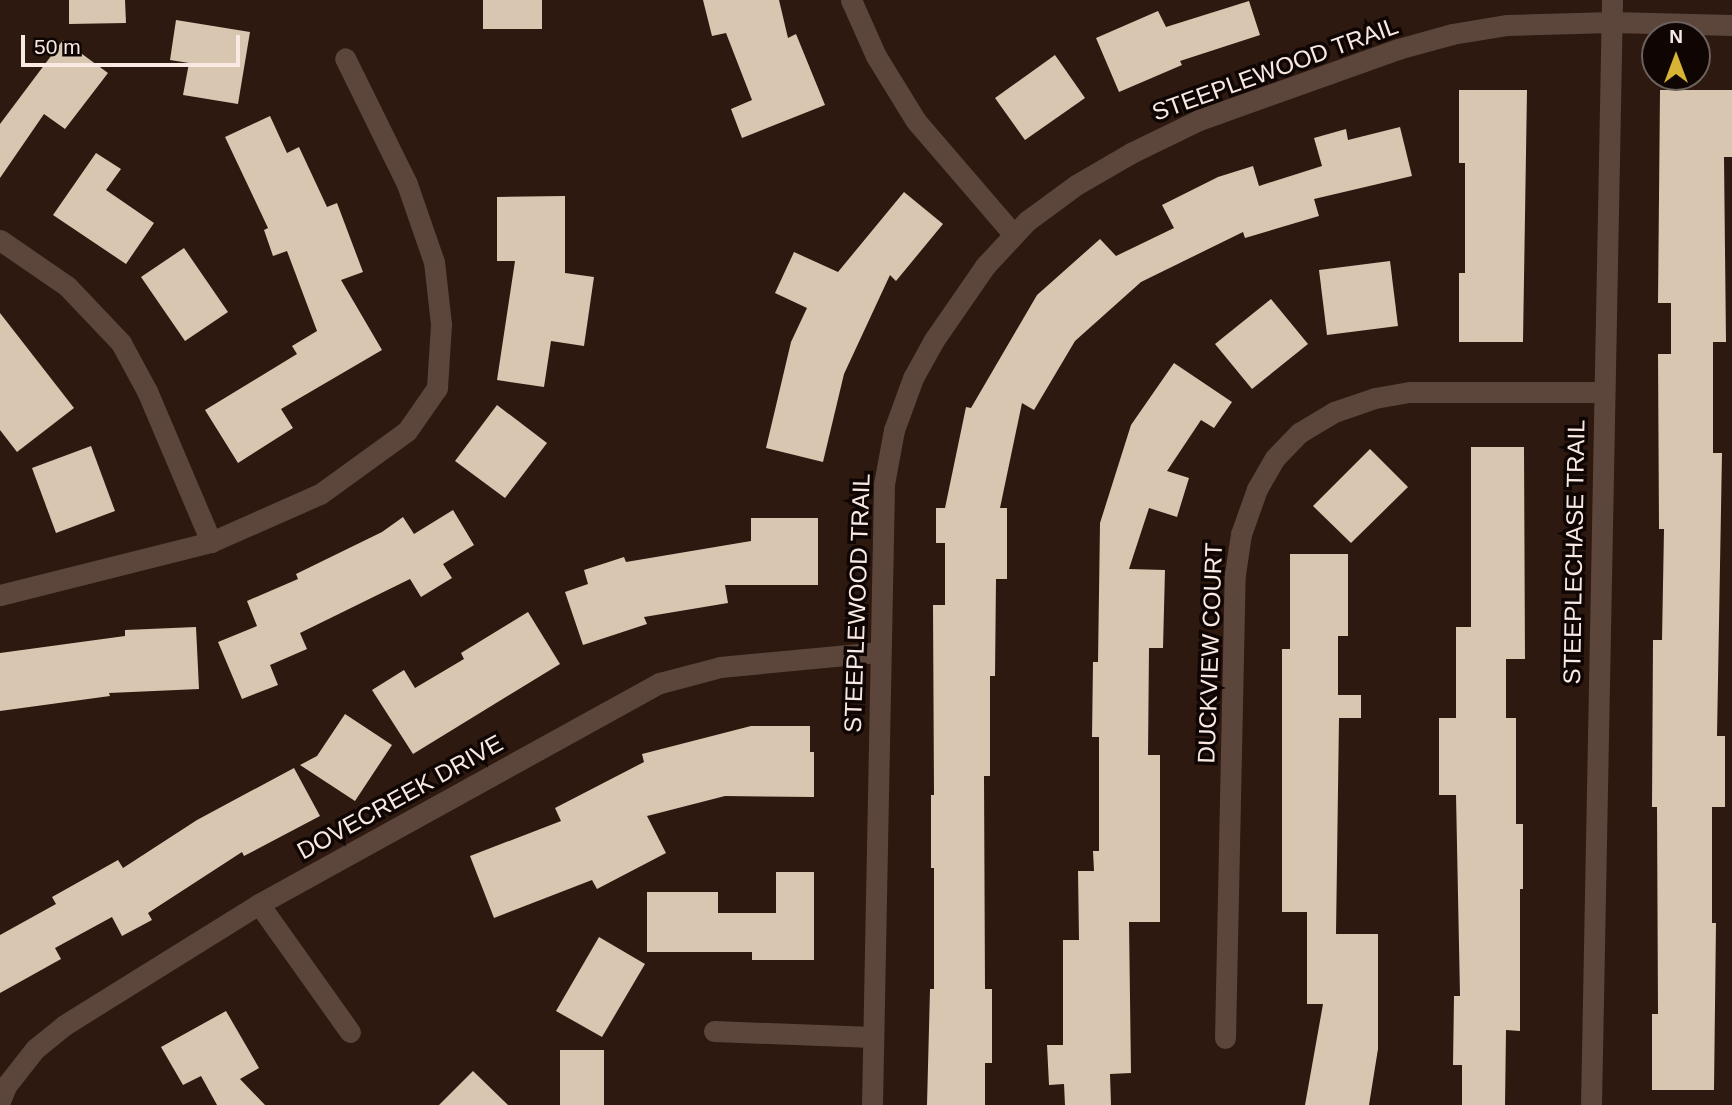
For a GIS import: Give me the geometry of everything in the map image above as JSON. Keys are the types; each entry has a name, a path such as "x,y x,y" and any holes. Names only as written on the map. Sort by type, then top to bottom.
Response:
{"street":[{"path":"851,0 876,56 916,121 1014,235"},
{"name":"STEEPLECHASE TRAIL","path":"1591,1105 1612,0"},
{"name":"STEEPLEWOOD TRAIL","path":"872,1105 884,484 894,430 913,378 934,340 985,266 1027,221 1076,185 1131,153 1212,115 1398,50 1452,34 1507,25 1612,22 1732,25"},
{"path":"0,595 211,542 320,494 407,431 437,388 441,324 434,262 407,184 345,58"},
{"path":"0,240 67,286 121,343 147,391 211,542"},
{"name":"DUCKVIEW COURT","path":"1225,1038 1235,575 1241,534 1257,489 1269,468 1299,433 1334,412 1376,398 1410,392 1603,392"},
{"name":"DOVECREEK DRIVE","path":"0,1101 6,1086 35,1049 63,1026 259,904 660,683 720,667 880,652"},
{"path":"259,904 350,1032"},
{"path":"714,1031 873,1037"}],"building":[{"path":"69,0 125,0 126,23 69,24"},
{"path":"483,0 542,0 542,29 483,29"},
{"path":"703,0 779,0 788,38 796,34 825,105 742,138 731,109 752,100 726,33 712,36"},
{"path":"1249,1 1260,35 1180,61 1182,65 1119,92 1096,38 1158,11 1166,27"},
{"path":"176,20 250,32 238,104 183,95 189,63 170,60"},
{"path":"63,40 108,73 65,129 44,114 0,178 0,124"},
{"path":"1055,55 1085,98 1025,140 995,98"},
{"path":"1459,90 1527,90 1523,342 1459,342 1459,273 1465,273 1465,163 1459,163"},
{"path":"1732,90 1732,157 1724,157 1726,342 1713,342 1713,453 1722,453 1717,736 1725,736 1725,807 1712,807 1712,923 1716,923 1714,1090 1652,1090 1652,1014 1658,1014 1657,807 1652,807 1653,640 1662,640 1664,529 1659,529 1658,354 1671,354 1671,303 1658,303 1660,91"},
{"path":"270,116 287,153 299,147 327,207 337,203 363,272 341,280 382,350 281,409 293,428 238,463 205,410 297,354 292,346 317,331 287,251 273,256 264,230 268,228 225,137"},
{"path":"1400,127 1412,176 1314,199 1319,216 1245,238 1243,232 1141,282 1075,341 1034,410 1022,403 1000,508 1007,508 1007,579 996,579 995,676 990,676 990,776 984,776 985,989 992,989 992,1063 985,1063 985,1105 927,1105 930,989 934,989 934,868 931,868 931,795 934,795 933,605 945,605 945,543 936,543 936,508 945,508 966,407 971,408 1037,295 1100,239 1116,256 1174,228 1162,205 1218,177 1253,166 1259,186 1322,166 1314,138 1346,129 1348,140"},
{"path":"96,153 121,169 106,190 154,223 126,264 53,215"},
{"path":"904,192 943,224 896,281 890,275 844,374 823,462 766,448 791,342 807,308 775,293 794,252 838,272"},
{"path":"565,196 565,273 594,277 584,346 551,341 544,387 497,380 515,261 497,261 497,197"},
{"path":"184,248 228,312 185,341 141,277"},
{"path":"1390,261 1398,326 1327,335 1319,270"},
{"path":"1271,299 1308,344 1252,389 1215,344"},
{"path":"0,313 74,408 17,452 0,430"},
{"path":"1174,363 1232,402 1214,428 1201,420 1167,471 1189,478 1177,517 1149,508 1129,569 1165,570 1163,648 1149,648 1148,755 1160,755 1160,922 1129,922 1131,1073 1110,1074 1111,1105 1065,1105 1064,1084 1049,1085 1047,1045 1063,1045 1063,940 1079,940 1078,871 1094,871 1093,851 1099,851 1099,737 1092,737 1093,662 1098,662 1100,523 1131,425"},
{"path":"497,405 547,443 505,498 455,461"},
{"path":"91,446 115,511 56,533 32,468"},
{"path":"1471,447 1524,447 1525,659 1506,659 1506,718 1516,718 1516,824 1523,824 1520,1031 1506,1030 1505,1105 1462,1105 1462,1065 1453,1065 1454,996 1460,996 1456,795 1439,795 1439,718 1456,718 1456,627 1471,627"},
{"path":"1370,449 1408,487 1351,543 1313,506"},
{"path":"453,510 474,545 443,564 452,578 421,597 410,579 300,633 307,649 270,665 278,685 242,699 218,642 257,626 247,601 298,579 296,574 382,532 403,517 414,534"},
{"path":"751,518 818,518 818,585 725,585 728,603 644,617 647,624 583,645 565,592 588,584 584,570 624,557 626,562 751,541"},
{"path":"1290,554 1348,554 1348,636 1338,636 1338,695 1361,695 1361,718 1339,718 1336,934 1378,934 1378,1049 1369,1105 1305,1105 1323,1004 1307,1004 1307,912 1282,912 1282,649 1290,649"},
{"path":"528,612 560,664 413,754 372,690 404,670 415,688 464,659 461,653"},
{"path":"196,627 199,689 109,693 110,696 0,711 0,653 125,636 125,630"},
{"path":"345,714 392,745 355,801 300,765 317,756"},
{"path":"751,726 810,726 810,752 814,752 814,797 725,796 647,816 666,853 597,889 592,880 494,918 470,856 561,821 555,808 644,762 642,754"},
{"path":"294,768 320,816 244,856 242,852 148,913 152,920 122,936 112,917 55,948 61,959 0,993 0,935 56,904 52,897 118,860 123,868 197,820"},
{"path":"776,872 814,872 814,960 752,960 752,952 647,952 647,892 718,892 718,913 776,913"},
{"path":"599,937 645,964 602,1037 556,1011"},
{"path":"226,1011 259,1068 240,1079 265,1105 217,1105 201,1076 183,1085 161,1047"},
{"path":"560,1050 604,1050 604,1105 560,1105"},
{"path":"473,1071 508,1105 439,1105"}]}
